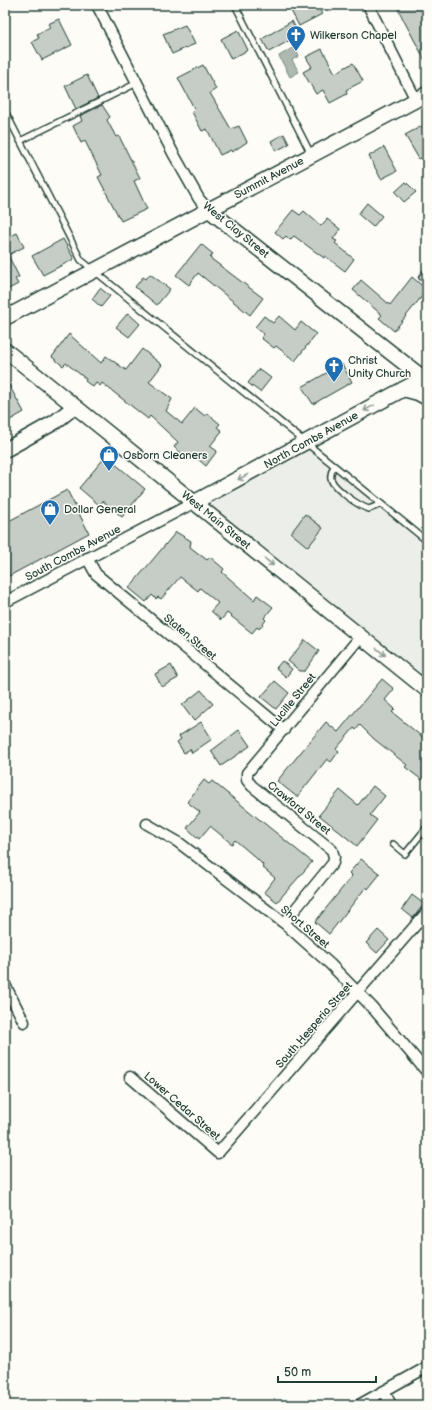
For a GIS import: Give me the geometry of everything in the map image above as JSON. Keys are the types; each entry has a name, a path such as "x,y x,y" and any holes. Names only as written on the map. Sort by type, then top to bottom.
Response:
{"street":[{"name":"West Clay Street","path":"97,5 198,198 210,210 426,378"},
{"path":"368,5 421,97"},
{"name":"Summit Avenue","path":"5,318 421,97"},
{"name":"West Main Street","path":"5,350 360,636 424,682"},
{"name":"North Combs Avenue","path":"195,502 426,378"},
{"path":"403,389 418,393 427,398"},
{"path":"5,450 55,422 74,407"},
{"name":"South Combs Avenue","path":"5,602 195,502"},
{"name":"Staten Street","path":"87,558 96,574 284,730"},
{"name":"Lucille Street","path":"248,780 247,773 360,636"},
{"name":"Crawford Street","path":"248,780 252,786 332,850 334,857 333,863 284,924"},
{"name":"Short Street","path":"147,824 178,842 284,924 330,964 358,992 427,1072"},
{"name":"South Hesperia Street","path":"218,1152 427,912"},
{"path":"5,985 24,1022"},
{"name":"Lower Cedar Street","path":"130,1077 218,1152"},
{"path":"359,1405 427,1367"},
{"path":"384,1391 391,1405"}],"lane":[{"path":"235,5 312,156"},
{"path":"20,141 137,83"},
{"path":"5,111 81,260 305,443 427,540"},
{"path":"422,277 427,271"},
{"path":"334,466 330,472 331,479 335,486 362,507 368,509 381,504"},
{"path":"393,844 404,854 427,827"}],"shaded area":[{"path":"294,47 299,56 292,60 299,72 290,77 279,56"},
{"path":"305,443 427,541 427,690 195,502"}],"building":[{"path":"288,5 317,5 322,14 299,26"},
{"path":"396,5 427,5 427,64 403,19"},
{"path":"59,19 72,45 42,60 32,42 39,38 37,34 50,27 48,24"},
{"path":"292,21 299,35 269,52 262,39"},
{"path":"185,25 195,44 172,54 163,34"},
{"path":"238,30 248,50 231,59 221,39"},
{"path":"322,49 335,73 353,63 363,81 346,90 347,94 330,103 323,90 316,94 303,72 312,67 306,57"},
{"path":"203,65 216,89 210,93 231,129 239,126 247,142 232,152 231,150 220,155 207,129 202,131 192,112 195,110 178,78"},
{"path":"87,75 98,98 76,109 65,86"},
{"path":"102,105 110,117 107,120 116,137 119,136 140,178 134,181 147,209 121,221 98,177 102,175 85,141 81,143 73,126 82,121 80,116"},
{"path":"422,126 427,134 427,155 419,159 405,135"},
{"path":"284,134 289,144 276,151 271,141"},
{"path":"384,147 397,171 381,179 369,156"},
{"path":"406,182 416,192 404,202 395,192"},
{"path":"367,203 382,216 373,227 358,214"},
{"path":"293,210 300,215 304,211 321,226 327,219 340,229 333,239 337,241 335,243 354,259 345,271 294,236 290,240 286,236 283,239 275,232"},
{"path":"17,233 24,247 8,255 19,277 15,279 18,284 5,291 5,239"},
{"path":"63,239 74,259 43,275 32,256"},
{"path":"201,244 213,254 210,258 263,298 250,315 198,273 189,285 176,275"},
{"path":"150,274 170,289 157,305 135,287 143,277 146,279"},
{"path":"412,277 427,290 394,331 379,318 382,315 353,290 361,280 390,305"},
{"path":"100,288 110,296 101,307 92,299"},
{"path":"128,313 140,324 129,337 116,327"},
{"path":"264,316 273,323 279,316 295,330 301,322 316,334 295,361 276,346 274,348 261,338 264,334 255,327"},
{"path":"69,334 101,363 106,356 126,370 142,349 162,365 149,382 172,399 166,411 182,424 195,408 205,416 207,413 220,424 217,427 222,431 210,446 217,451 206,466 193,455 189,460 174,447 178,442 150,416 148,419 102,383 100,386 96,383 93,387 85,381 86,379 66,363 63,366 52,357"},
{"path":"342,364 352,382 313,404 302,387"},
{"path":"259,369 271,378 260,392 248,383"},
{"path":"5,378 24,412 5,423"},
{"name":"Osborn Cleaners","path":"106,456 145,489 122,517 103,501 99,505 79,488"},
{"name":"Dollar General","path":"67,490 89,533 9,576 5,569 5,523"},
{"path":"305,514 323,528 308,547 291,533"},
{"path":"176,532 191,541 190,547 207,560 210,557 224,569 222,572 254,600 257,595 273,607 264,618 266,620 259,629 257,627 252,633 227,613 221,620 211,611 218,603 200,588 198,591 180,577 161,599 158,597 156,599 152,595 146,602 129,588"},
{"path":"305,640 319,651 305,671 300,671 288,661"},
{"path":"282,661 292,669 286,677 276,668"},
{"path":"171,665 178,678 162,687 155,674"},
{"path":"382,679 394,689 385,700 395,709 392,712 427,741 427,773 422,780 405,767 407,765 374,739 360,725 356,730 354,728 336,749 339,751 331,762 327,759 297,797 277,781 326,722 338,732"},
{"path":"275,681 289,693 276,709 261,697"},
{"path":"201,690 213,704 194,721 182,705"},
{"path":"201,722 212,739 192,753 190,749 184,753 177,742 181,739 179,736"},
{"path":"239,730 250,746 221,766 211,751"},
{"path":"204,780 209,784 212,781 312,862 277,902 264,892 275,878 262,867 263,865 255,857 235,840 232,844 210,826 199,839 187,828 200,812 187,802"},
{"path":"373,786 385,796 370,815 377,820 357,846 319,815 340,790 358,805"},
{"path":"361,859 380,874 368,889 366,887 329,934 315,922 352,876 349,873"},
{"path":"412,895 424,904 413,918 402,909"},
{"path":"378,930 389,940 377,953 366,943"}],"place":[{"name":"Wilkerson Chapel","path":"296,52"},
{"name":"Christ Unity Church","path":"334,383"},
{"name":"Osborn Cleaners","path":"109,472"},
{"name":"Dollar General","path":"50,526"}]}
